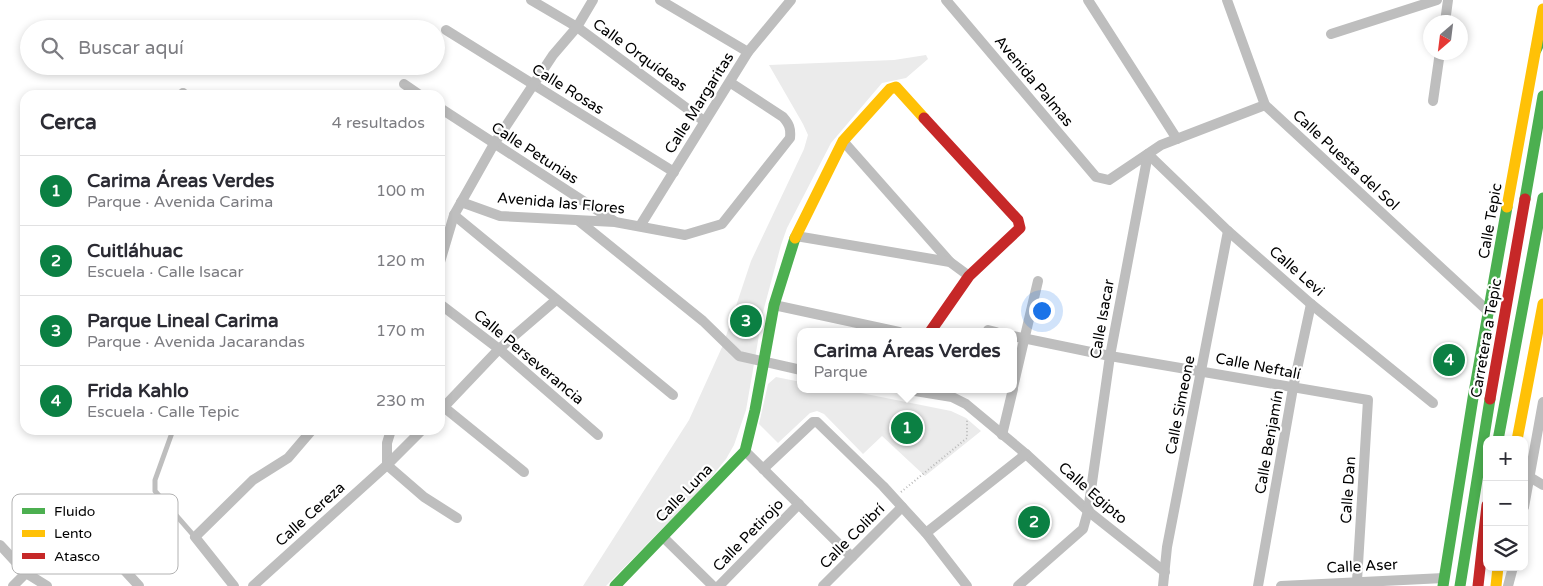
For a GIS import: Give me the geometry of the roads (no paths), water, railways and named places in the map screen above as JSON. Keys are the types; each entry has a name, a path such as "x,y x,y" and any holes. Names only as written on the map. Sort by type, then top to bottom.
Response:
{"main road":[{"name":"Calle Tepic","path":"1444,582 1489,312 1543,9"},
{"path":"1536,50 1543,36"},
{"name":"Calle Luna","path":"615,586 745,451 755,410 774,305 796,236 843,141 890,89 896,87 1018,220 1020,228 969,276"},
{"name":"Carretera a Tepic","path":"1460,586 1500,336 1543,96"},
{"name":"Carretera a Tepic","path":"1499,436 1543,198"},
{"path":"932,328 946,305 969,276"},
{"path":"1518,436 1543,304"},
{"path":"1478,586 1485,526"},
{"path":"1496,586 1498,571"}],"street":[{"name":"Calle Orquídeas","path":"531,0 577,27 704,121"},
{"path":"445,245 454,215 494,144 533,85 577,27 594,0"},
{"path":"660,0 748,52"},
{"name":"Calle Margaritas","path":"640,226 704,121 731,83 748,52 791,0"},
{"name":"Avenida Palmas","path":"946,0 1096,177 1102,180 1109,180 1148,154"},
{"path":"1088,0 1177,139"},
{"name":"Calle Puesta del Sol","path":"1227,0 1265,105 1489,312"},
{"path":"1331,34 1437,0"},
{"path":"1445,15 1448,0"},
{"name":"Calle Rosas","path":"446,30 674,172"},
{"path":"1434,101 1439,60"},
{"name":"Avenida las Flores","path":"462,202 500,216 615,222 685,234 722,224 790,138 789,123 731,83"},
{"path":"404,84 413,90"},
{"path":"1148,154 1177,139 1265,105"},
{"name":"Calle Petunias","path":"445,111 615,222"},
{"path":"843,141 950,262 969,276"},
{"name":"Calle Levi","path":"1148,154 1228,231 1311,304 1432,403"},
{"name":"Calle Isacar","path":"1018,586 1082,529 1088,511 1110,356 1148,154"},
{"path":"454,215 673,395"},
{"path":"579,221 703,320 739,356 797,369"},
{"name":"Calle Simeone","path":"1163,586 1167,547 1228,231"},
{"path":"796,236 950,262"},
{"path":"1017,370 1038,281"},
{"path":"445,404 499,349 556,300"},
{"name":"Calle Benjamín","path":"1258,586 1293,388 1311,304"},
{"path":"774,305 880,328"},
{"name":"Calle Perseverancia","path":"445,308 499,349 598,435"},
{"name":"Calle Neftalí","path":"1017,337 1110,356 1202,370 1293,388 1368,400"},
{"name":"Calle Egipto","path":"928,393 952,397 974,412 1026,454 1088,511 1165,572"},
{"path":"1002,435 1012,393"},
{"name":"Calle Dan","path":"1357,581 1368,400"},
{"path":"1543,402 1528,476 1543,485"},
{"path":"445,411 524,472"},
{"path":"763,469 813,422 817,422 894,498 926,533 967,586"},
{"path":"234,586 195,537 253,480 288,458 308,435"},
{"path":"389,435 387,443 387,465 424,496 457,518"},
{"name":"Calle Cereza","path":"253,586 387,465 417,435"},
{"path":"745,451 852,557"},
{"path":"926,533 1026,454"},
{"name":"Calle Petirojo","path":"719,586 799,504"},
{"name":"Calle Colibrí","path":"823,586 902,508"},
{"path":"663,537 713,586"},
{"path":"0,545 12,558"},
{"path":"1508,586 1512,571"},
{"path":"14,586 25,574"},
{"path":"28,574 47,586"},
{"path":"128,574 139,586"},
{"name":"Calle Aser","path":"1280,586 1357,581 1444,582"}],"lane":[{"path":"158,494 155,491 155,480 171,435"},
{"path":"178,517 195,537"}],"place":[{"name":"Parque Lineal Carima","path":"746,321"},
{"name":"Frida Kahlo","path":"1449,360"},
{"name":"Carima Áreas Verdes","path":"907,428"},
{"name":"Cuitláhuac","path":"1034,522"}]}
